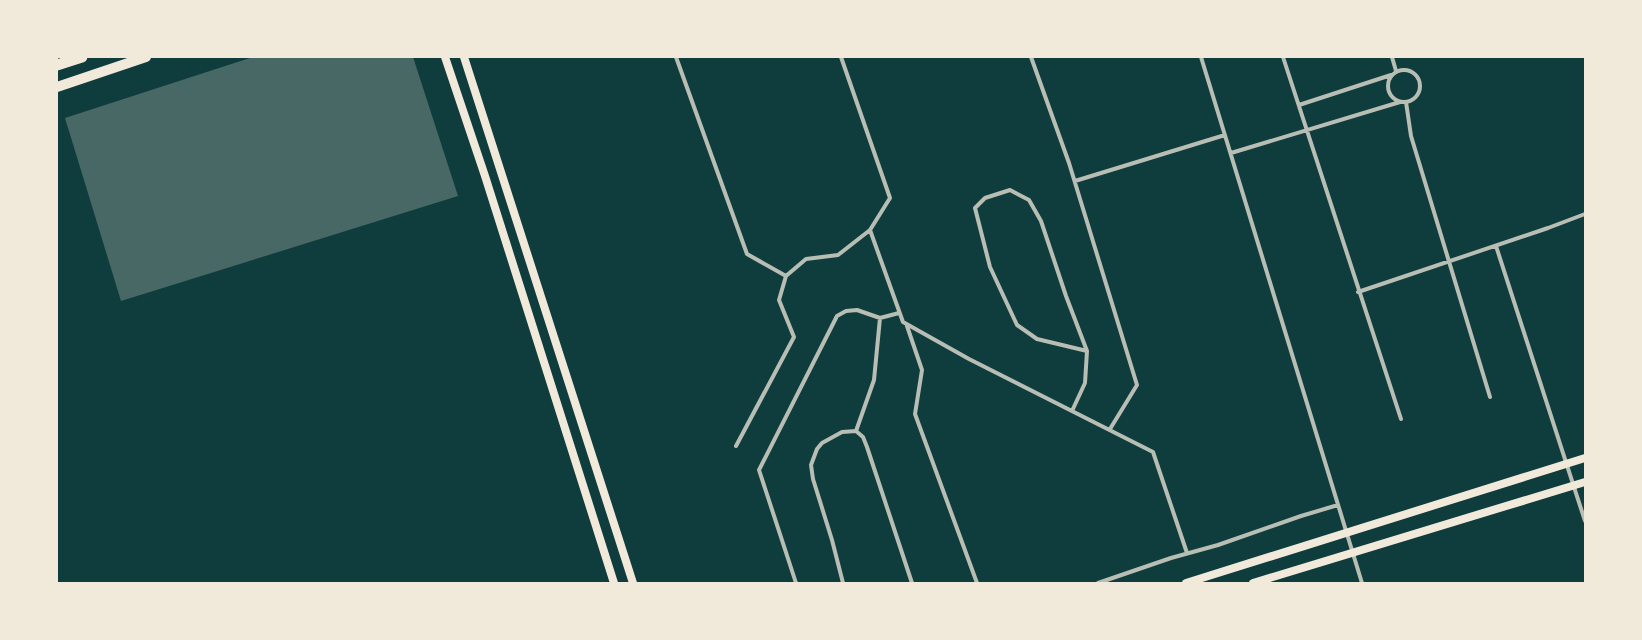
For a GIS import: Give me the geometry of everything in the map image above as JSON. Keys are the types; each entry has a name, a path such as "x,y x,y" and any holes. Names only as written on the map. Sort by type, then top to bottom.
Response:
{"highway":[{"path":"57,65 82,57"}],"main road":[{"path":"57,87 146,57"},
{"path":"446,57 614,583"},
{"path":"464,57 633,583"},
{"path":"1186,583 1585,458"},
{"path":"1253,583 1585,482"}],"street":[{"path":"676,57 747,254 786,276"},
{"path":"736,446 794,337 779,300 786,276 806,259 838,255 870,230 890,198 841,57"},
{"path":"1031,57 1075,182 1137,386 1110,429"},
{"path":"1201,57 1362,583"},
{"path":"1283,57 1358,292 1401,419"},
{"path":"1392,57 1396,71"},
{"path":"1231,153 1400,102 1406,102 1416,97 1419,92 1420,81 1417,76 1407,70 1396,71 1392,74 1298,105"},
{"path":"1392,74 1389,79 1388,91 1395,100 1400,102"},
{"path":"1406,102 1411,136 1490,397"},
{"path":"1075,182 1225,135"},
{"path":"1072,411 1085,383 1087,351 1066,296 1041,221 1029,200 1010,190 985,198 975,208 990,267 1017,325 1037,339 1087,351"},
{"path":"1358,292 1496,246 1585,214"},
{"path":"870,230 903,322 907,326 1153,452 1187,553"},
{"path":"1496,246 1585,521"},
{"path":"796,583 759,470 837,316 846,311 857,310 880,318 900,313"},
{"path":"856,431 874,380 880,318"},
{"path":"907,326 922,370 915,414 977,583"},
{"path":"843,583 832,540 813,479 811,465 815,452 822,443 842,432 856,431 863,437 867,447 912,583"},
{"path":"1098,583 1338,505"}],"building":[{"path":"253,57 413,57 458,196 121,301 65,118"}]}
